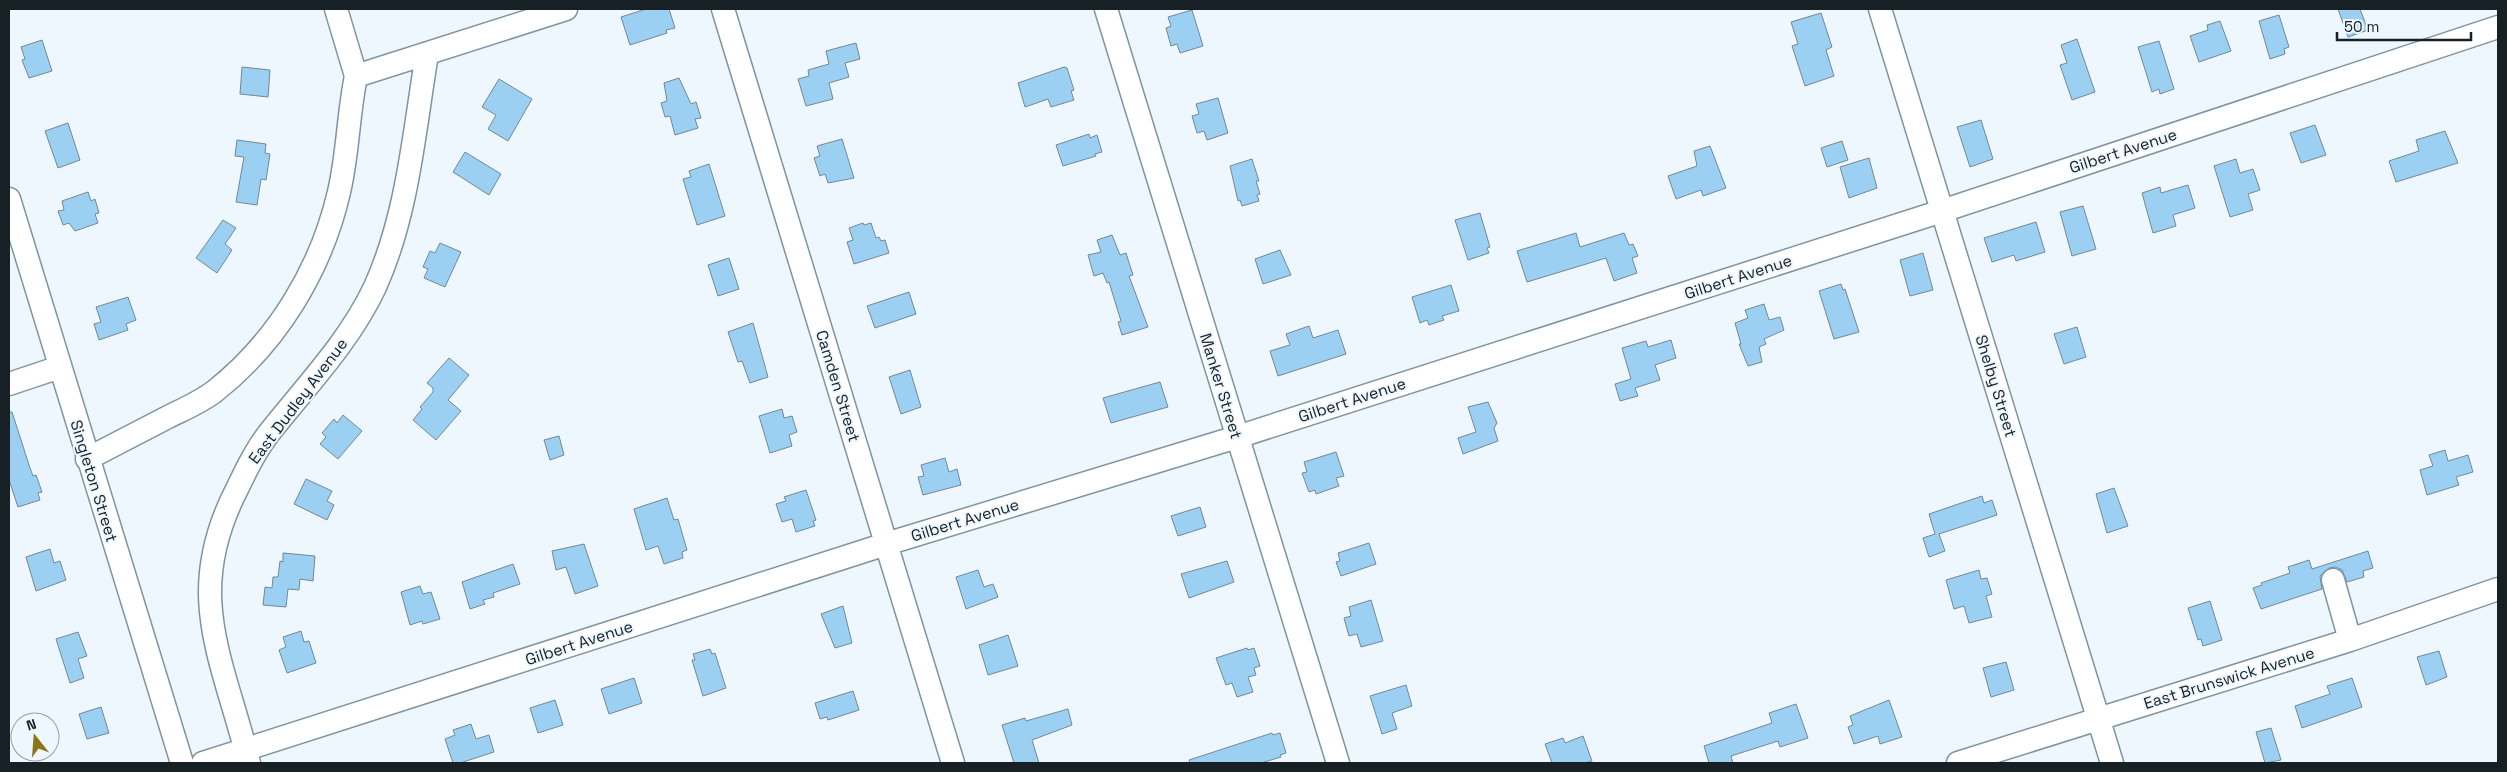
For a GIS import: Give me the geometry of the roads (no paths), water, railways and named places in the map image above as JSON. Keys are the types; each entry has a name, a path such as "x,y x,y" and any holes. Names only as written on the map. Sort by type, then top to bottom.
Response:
{"street":[{"path":"87,458 213,392 250,360 280,322 311,271 332,219 343,174 356,76 336,9"},
{"path":"356,76 566,9"},
{"name":"Camden Street","path":"723,9 952,763"},
{"name":"Manker Street","path":"1106,9 1338,763"},
{"name":"Shelby Street","path":"1880,9 2112,763"},
{"name":"Gilbert Avenue","path":"203,763 247,756 886,544 1237,437 1942,211 2498,27"},
{"name":"East Dudley Avenue","path":"247,756 217,646 210,608 209,572 218,533 249,464 272,429 349,334 375,286 390,249 403,202 427,54"},
{"name":"Singleton Street","path":"9,198 87,458 182,763"},
{"path":"9,384 60,367"},
{"path":"2333,580 2350,640"},
{"name":"East Brunswick Avenue","path":"1958,763 2350,640 2498,589"}]}
